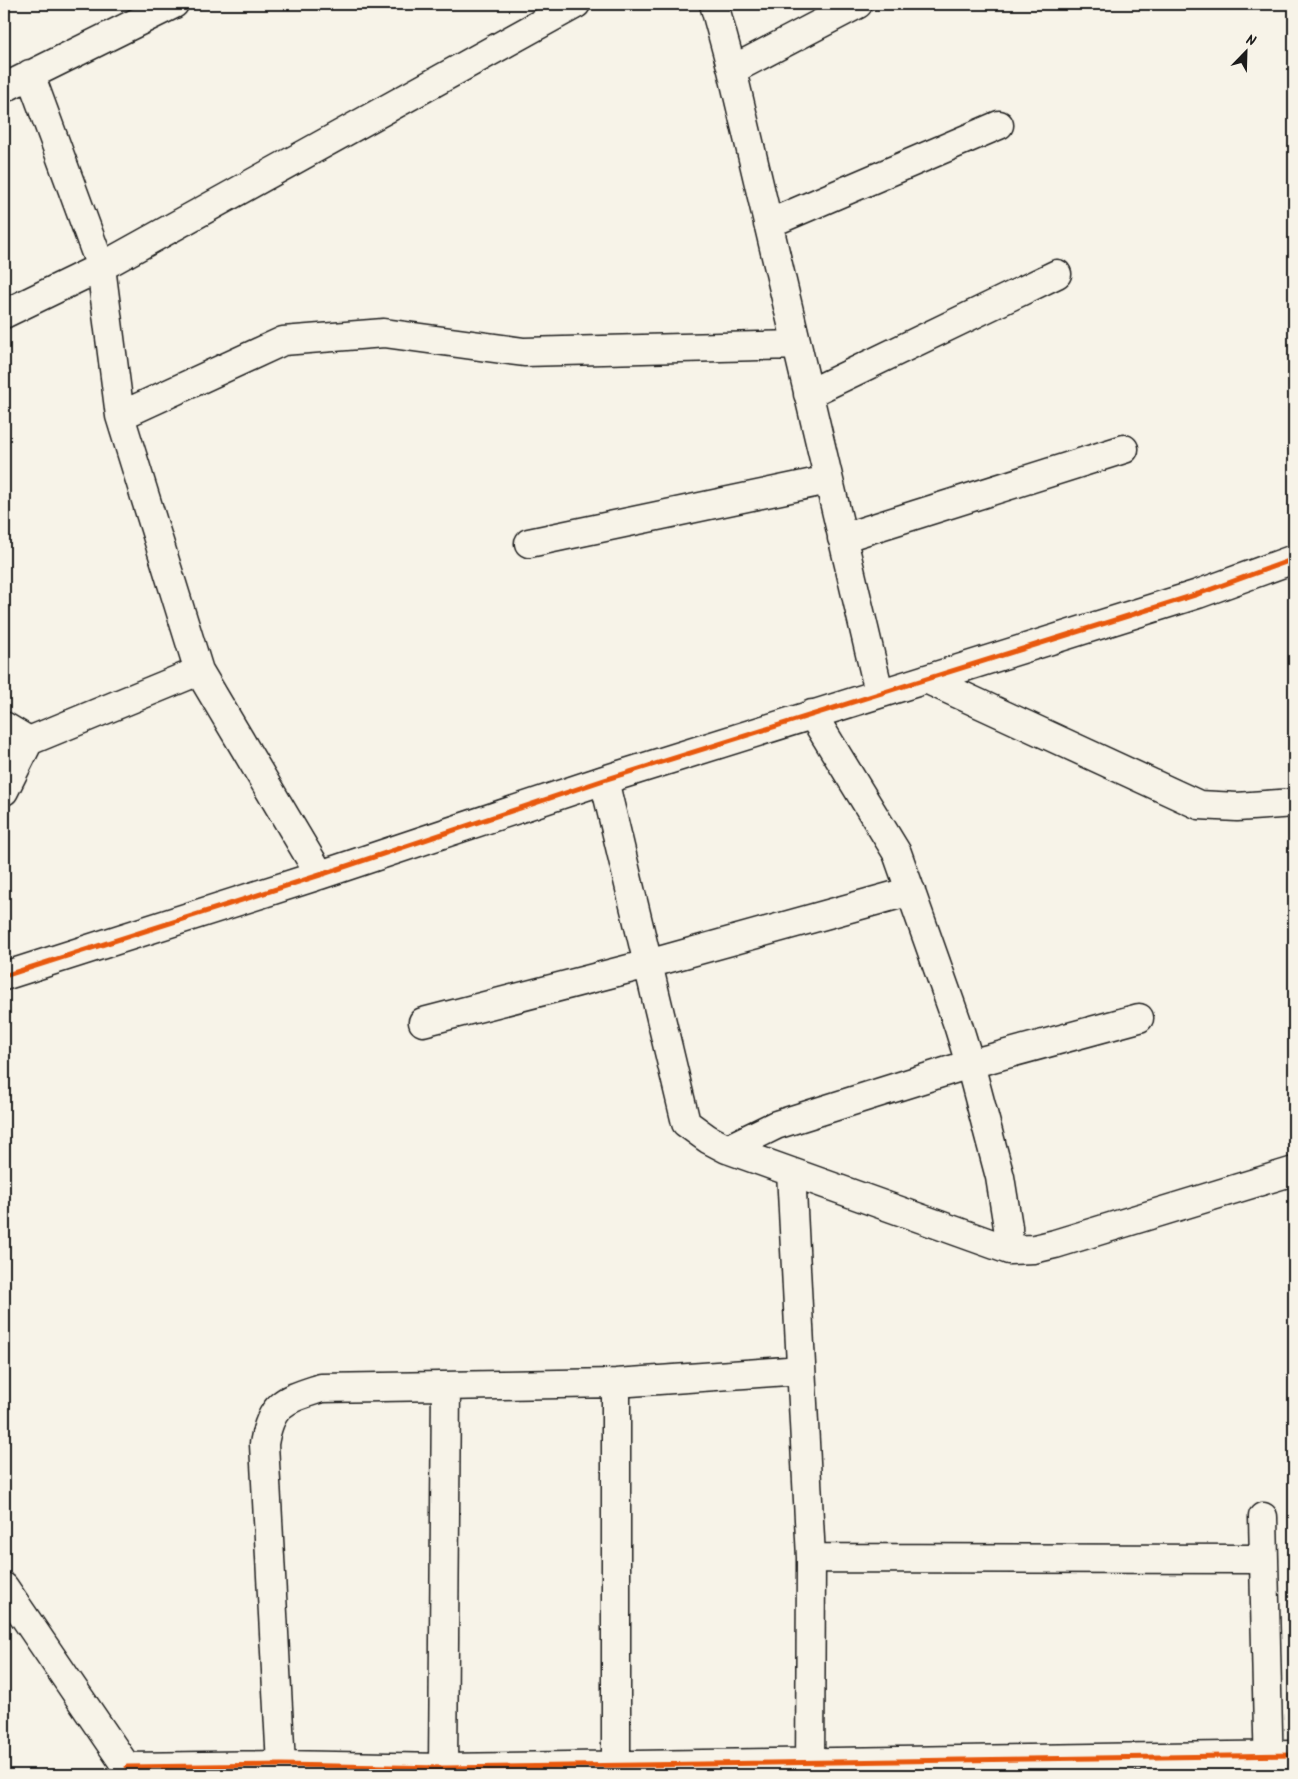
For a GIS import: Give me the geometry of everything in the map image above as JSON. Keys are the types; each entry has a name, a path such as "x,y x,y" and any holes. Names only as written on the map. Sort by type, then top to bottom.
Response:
{"street":[{"path":"4,88 174,4"},
{"path":"4,314 101,266 576,4"},
{"path":"714,4 732,70 879,692"},
{"path":"732,70 858,4"},
{"path":"30,74 101,266 120,416 199,671 320,874"},
{"path":"768,224 1000,125"},
{"path":"808,394 1057,274"},
{"path":"120,416 283,341 384,333 524,352 796,345"},
{"path":"842,538 1124,449"},
{"path":"529,543 828,480"},
{"path":"4,976 879,692 1198,594 1294,559"},
{"path":"4,791 29,741 199,671"},
{"path":"926,678 1200,805 1237,807 1294,804"},
{"path":"812,714 897,853 911,891 970,1064 1000,1177 1008,1227 1009,1250"},
{"path":"4,726 29,741"},
{"path":"604,780 686,1123 708,1139 727,1149 1009,1250 1054,1244 1294,1171"},
{"path":"423,1022 648,964 911,891"},
{"path":"727,1149 776,1125 970,1064 1139,1018"},
{"path":"792,1172 810,1558 809,1768"},
{"path":"281,1764 264,1444 267,1428 273,1414 286,1400 321,1388 616,1383 801,1370"},
{"path":"616,1383 616,1770"},
{"path":"442,1768 446,1386"},
{"path":"4,1587 130,1771 281,1764 616,1770 1277,1762 1263,1517"},
{"path":"810,1558 1264,1559"}],"cycle path":[{"path":"4,976 320,875 604,780 1198,594 1294,559"},
{"path":"127,1767 281,1765 443,1768 1294,1755"}]}
